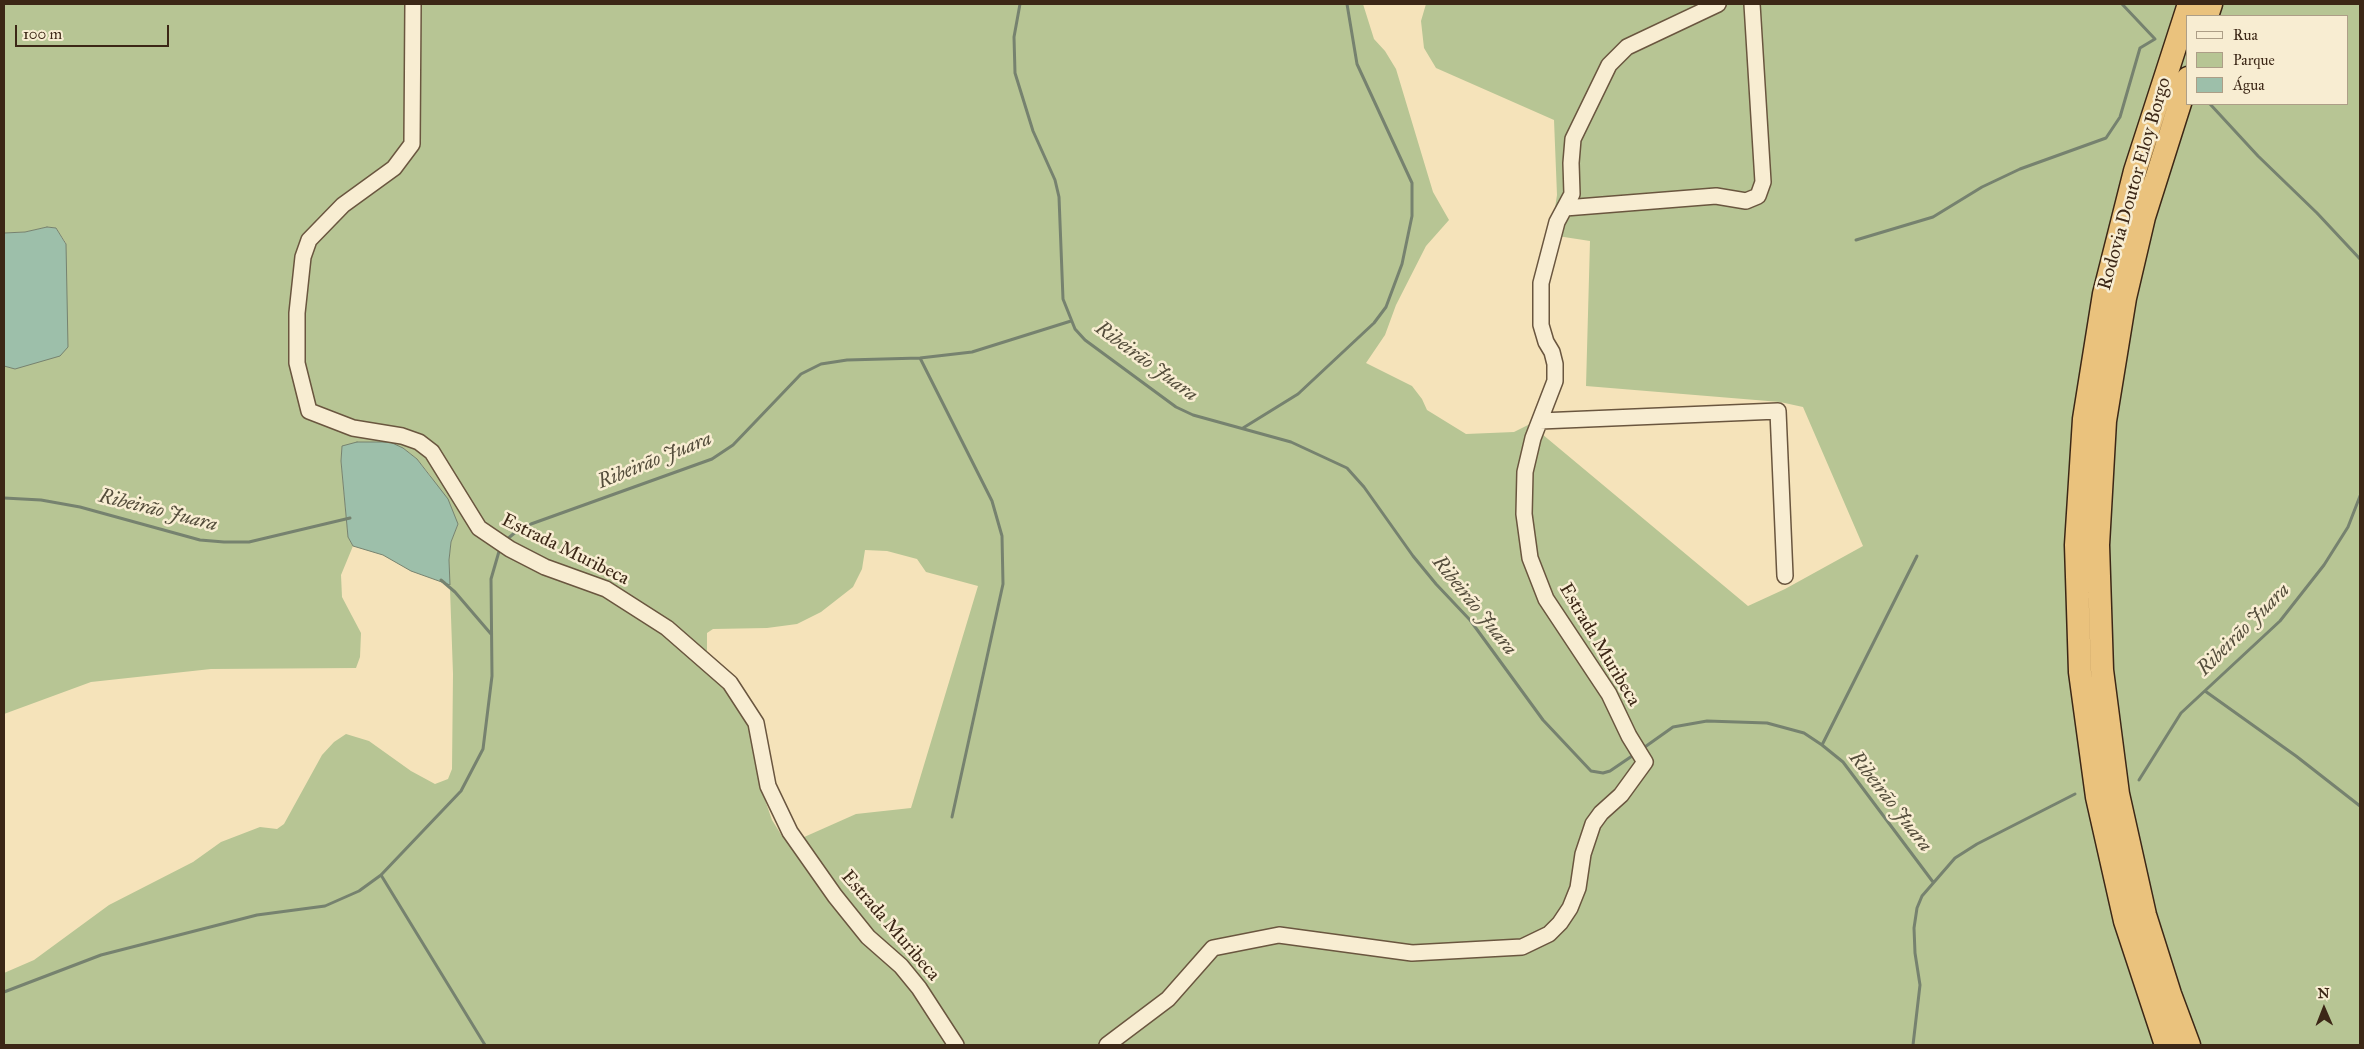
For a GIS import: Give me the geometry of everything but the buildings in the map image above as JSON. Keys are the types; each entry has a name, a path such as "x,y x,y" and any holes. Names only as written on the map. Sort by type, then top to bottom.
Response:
{"highway":[{"name":"Rodovia Doutor Eloy Borgo","path":"2166,1045 2125,921 2098,806 2080,672 2076,545 2084,419 2104,294 2123,212 2189,4"},
{"name":"Rodovia Doutor Eloy Borgo","path":"2186,84 2144,217 2117,339 2101,462 2098,554 2102,670 2118,794 2145,915 2170,994 2189,1045"}],"street":[{"name":"Estrada Muribeca","path":"413,4 412,144 394,168 343,205 309,240 303,257 297,313 297,362 309,411 352,428 402,436 419,442 432,452 479,528 510,550 545,567 606,589 667,628 730,683 756,722 768,786 790,832 835,896 868,937 901,966 919,988 956,1045"},
{"name":"Estrada Muribeca","path":"1107,1045 1168,999 1213,948 1279,936 1412,953 1522,947 1549,934 1560,923 1570,908 1578,888 1583,854 1593,824 1601,813 1621,795 1645,762 1629,736 1605,686 1556,616 1546,598 1530,558 1523,492 1528,454 1555,381 1554,358 1541,325 1541,283 1546,270 1551,241 1557,222 1572,194 1570,163 1573,139 1608,65 1627,47 1718,4"},
{"path":"1565,208 1716,196 1746,201 1758,196 1763,182 1752,4"},
{"path":"1540,421 1778,411 1785,576"}],"green space":[{"path":"4,4 1363,4 1374,39 1385,51 1396,69 1433,192 1449,220 1426,246 1396,305 1385,335 1366,363 1412,386 1422,399 1427,410 1466,434 1514,432 1530,424 1748,606 1785,589 1863,546 1803,407 1780,402 1586,386 1590,241 1551,235 1557,195 1554,120 1436,68 1424,48 1421,21 1426,4 2360,4 2360,1045 4,1045 4,973 34,960 109,905 193,862 221,842 260,827 277,829 284,824 322,755 334,742 346,734 369,741 411,771 435,784 448,779 452,769 453,674 449,560 451,542 458,524 430,475 417,459 403,448 342,446 341,461 348,537 353,546 341,575 342,597 361,633 360,657 356,668 211,669 91,682 4,714 4,366 16,369 66,243 56,228 47,227 25,232 4,233","holes":["865,550 887,551 917,559 926,572 978,586 911,808 856,814 802,838 791,839 782,836 772,820 764,797 746,691 719,671 707,653 707,633 713,629 767,628 797,624 821,612 853,587 862,569"]}],"water":[{"path":"47,227 56,228 66,244 68,347 60,356 15,369 4,366 4,233 25,232"},
{"path":"357,442 390,442 403,448 417,459 448,499 458,524 451,542 449,560 450,585 411,571 383,555 353,546 348,537 341,461 342,446"}],"waterway":[{"name":"Ribeirão Juara","path":"1020,4 1014,37 1015,73 1033,131 1055,180 1059,197 1063,299 1075,329 1085,340 1176,407 1193,415 1291,442 1347,468 1364,487 1413,556 1470,620 1543,720 1591,771 1603,773 1610,771 1635,754"},
{"path":"1243,428 1298,394 1374,323 1386,307 1402,264 1412,216 1412,183 1357,64 1347,4"},
{"path":"1856,240 1933,217 1982,187 2020,169 2106,138 2120,117 2140,48 2155,39 2122,4"},
{"path":"2211,105 2258,156 2317,213 2360,259"},
{"name":"Ribeirão Juara","path":"505,541 518,530 531,524 712,459 733,445 801,374 821,364 847,360 920,358 972,352 1071,321"},
{"path":"920,358 992,501 1002,536 1003,584 952,817"},
{"name":"Ribeirão Juara","path":"2139,780 2181,713 2280,621 2324,565 2348,527 2360,496"},
{"name":"Ribeirão Juara","path":"4,498 41,500 80,507 200,540 224,542 249,542 350,518"},
{"path":"4,992 101,955 257,915 325,906 359,891 381,875 461,791 483,749 492,676 491,579 500,548"},
{"path":"1822,745 1917,556"},
{"name":"Ribeirão Juara","path":"441,580 455,592 491,634"},
{"path":"2205,691 2296,756 2360,806"},
{"name":"Ribeirão Juara","path":"1642,749 1673,727 1707,721 1767,723 1804,733 1843,762 1933,882"},
{"name":"Ribeirão Juara","path":"1913,1045 1920,985 1915,953 1914,928 1917,908 1922,896 1955,858 1977,844 2075,794"},
{"path":"381,875 485,1045"}]}
